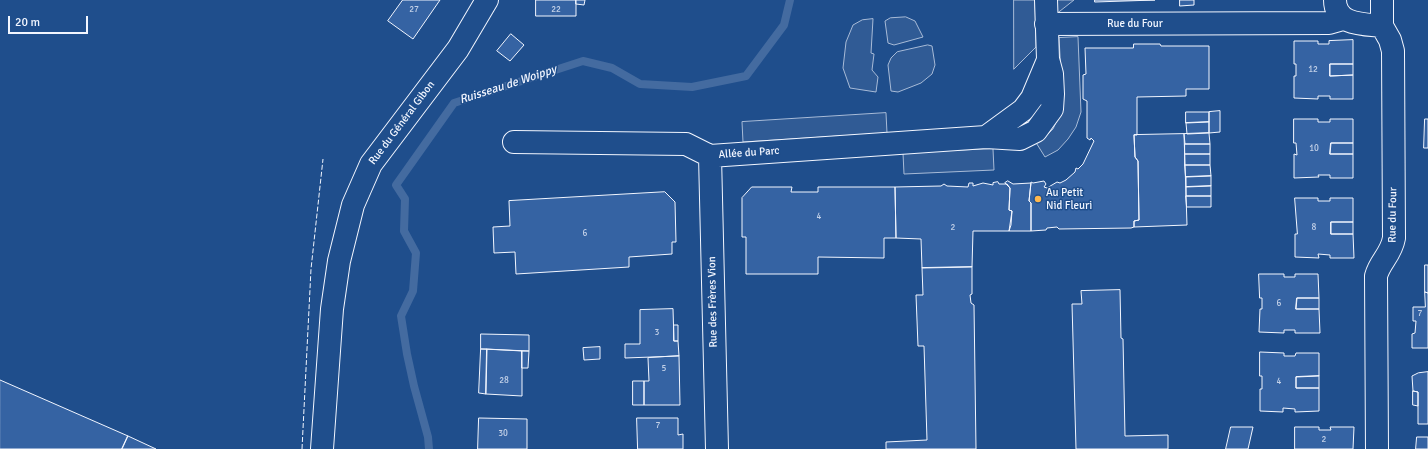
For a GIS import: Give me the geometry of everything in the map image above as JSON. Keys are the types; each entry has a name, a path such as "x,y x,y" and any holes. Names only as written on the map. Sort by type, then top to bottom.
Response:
{"street":[{"name":"Rue du Général Gibon","path":"322,449 332,310 339,261 353,206 371,164 458,49 487,0"},
{"path":"986,137 1023,110 1032,98 1048,59 1046,0"},
{"name":"Rue du Four","path":"1377,449 1376,276 1378,270 1392,250 1394,238 1393,51 1389,36 1382,26 1382,0"},
{"name":"Rue du Four","path":"1046,24 1329,23 1339,9 1355,23 1382,26"},
{"name":"Allée du Parc","path":"514,142 686,144 710,156 986,137 1020,139 1036,131 1052,109 1052,74 1048,59"},
{"name":"Rue des Frères Vion","path":"710,156 716,449"}],"shaded area":[{"path":"1014,0 1035,0 1036,47 1014,69"},
{"path":"1055,0 1074,0 1055,15"},
{"path":"906,17 915,21 923,37 894,45 888,43 885,21 890,18"},
{"path":"873,19 871,53 874,54 872,70 878,77 876,92 850,88 843,68 846,42 853,25 862,20"},
{"path":"1078,37 1081,112 1076,127 1068,139 1058,150 1045,157 1035,141 1046,136 1053,129 1063,107 1059,38"},
{"path":"928,45 932,46 935,65 932,74 921,83 898,92 891,91 888,65 891,58 897,52"},
{"path":"886,113 887,133 743,142 742,122"},
{"path":"993,149 994,170 904,174 903,153"}],"building":[{"path":"403,0 440,0 413,39 388,21"},
{"path":"536,0 576,0 576,16 536,16"},
{"path":"576,0 585,0 584,5 576,4"},
{"path":"1095,0 1155,0 1095,2"},
{"path":"1180,0 1194,0 1194,5 1180,6"},
{"path":"511,34 524,45 510,61 497,51"},
{"path":"1353,40 1353,64 1330,64 1330,76 1353,75 1353,99 1330,99 1330,96 1318,96 1318,99 1294,98 1294,76 1296,76 1296,64 1294,64 1294,41 1318,41 1318,44 1329,44 1329,41"},
{"path":"1134,44 1160,44 1161,46 1209,46 1209,89 1186,89 1186,96 1137,97 1137,135 1134,135 1135,157 1138,161 1139,220 1134,221 1134,227 1131,228 1059,229 1057,227 1047,228 1046,230 1031,231 1031,203 1029,201 1031,182 1044,181 1046,184 1044,187 1047,188 1057,182 1060,183 1066,180 1075,172 1076,168 1078,169 1083,164 1094,141 1091,138 1090,140 1087,138 1087,101 1083,99 1083,75 1086,74 1085,48 1133,48"},
{"path":"1330,64 1353,64 1353,75 1330,76"},
{"path":"1220,111 1220,132 1209,133 1209,112"},
{"path":"1186,112 1209,112 1209,122 1186,123"},
{"path":"1294,119 1318,119 1318,122 1330,122 1330,119 1353,119 1353,143 1331,143 1330,154 1353,154 1353,178 1330,178 1330,175 1318,175 1319,177 1294,178 1294,154 1297,155 1296,143 1294,143"},
{"path":"1425,119 1428,119 1428,148 1424,148"},
{"path":"1209,122 1209,133 1187,134 1186,123"},
{"path":"1209,133 1210,144 1185,144 1184,134"},
{"path":"1184,134 1187,225 1134,227 1134,221 1139,220 1138,161 1135,157 1134,135"},
{"path":"1331,143 1353,143 1353,154 1330,154"},
{"path":"1185,144 1210,144 1210,154 1185,154"},
{"path":"1185,154 1210,154 1210,165 1185,165"},
{"path":"1185,165 1210,165 1211,176 1186,177"},
{"path":"1211,176 1211,186 1186,187 1186,177"},
{"path":"1008,181 1013,184 1031,183 1029,201 1031,203 1031,231 1009,231 1012,211 1009,210 1010,188 1005,183"},
{"path":"998,182 999,184 1007,184 1010,188 1009,210 1012,211 1011,225 1009,231 973,231 972,267 922,268 921,239 896,238 895,187 941,186 944,184 947,186 968,187 969,183 973,183 973,186 983,183 993,185 993,183"},
{"path":"1211,186 1211,196 1186,196 1186,187"},
{"path":"752,187 792,187 791,192 818,192 818,187 895,187 896,238 884,238 884,258 818,257 818,274 746,274 746,237 742,237 742,198"},
{"path":"665,192 675,202 676,242 672,242 672,254 629,257 629,267 516,274 515,252 494,253 493,227 510,226 509,201"},
{"path":"1186,196 1211,196 1211,207 1187,207"},
{"path":"1295,198 1318,198 1318,201 1330,201 1330,198 1353,198 1353,222 1331,222 1331,234 1353,234 1354,258 1330,258 1330,255 1318,254 1319,258 1295,257 1295,234 1297,234"},
{"path":"1331,222 1353,222 1353,234 1331,234"},
{"path":"1425,265 1428,265 1428,293 1425,292"},
{"path":"972,267 972,294 970,295 971,303 974,305 976,449 886,449 886,442 927,440 924,346 918,346 916,295 923,295 922,268"},
{"path":"1259,274 1284,274 1284,277 1295,277 1295,274 1318,274 1319,298 1297,298 1296,309 1319,309 1320,333 1295,333 1295,330 1284,330 1284,333 1259,332 1262,298 1260,298"},
{"path":"1120,290 1121,338 1123,339 1125,436 1168,435 1168,449 1076,449 1072,304 1082,304 1081,291"},
{"path":"1425,292 1428,293 1428,348 1412,348 1412,334 1415,333 1416,321 1413,321 1413,307 1425,307"},
{"path":"1297,298 1319,298 1319,309 1296,309"},
{"path":"673,309 674,341 678,341 679,356 625,358 625,344 640,344 640,310"},
{"path":"674,325 678,325 678,341 674,341"},
{"path":"481,334 529,335 529,351 481,349"},
{"path":"600,347 600,359 584,360 583,348"},
{"path":"481,349 487,349 486,394 479,393"},
{"path":"487,349 522,351 522,396 486,394"},
{"path":"522,351 529,351 528,368 522,368"},
{"path":"1260,352 1284,353 1284,356 1295,356 1296,353 1319,353 1319,376 1296,377 1296,388 1319,388 1319,411 1295,412 1295,409 1283,408 1283,412 1260,411 1260,389 1262,389 1262,376 1260,376"},
{"path":"679,356 680,405 644,405 644,381 649,381 648,358"},
{"path":"1428,372 1428,424 1418,424 1418,392 1413,391 1412,376 1418,373"},
{"path":"1319,376 1319,388 1296,388 1296,377"},
{"path":"0,380 128,436 122,449 0,449"},
{"path":"633,381 644,381 644,405 633,405"},
{"path":"1413,391 1418,392 1418,406 1413,405"},
{"path":"479,418 527,419 527,449 478,449"},
{"path":"637,418 678,418 678,435 683,434 683,449 638,449"},
{"path":"1231,427 1253,427 1248,449 1226,449"},
{"path":"1295,427 1319,427 1319,430 1331,430 1330,427 1354,427 1353,449 1295,449"},
{"path":"128,436 156,449 122,449"},
{"path":"1417,437 1428,437 1428,449 1416,449"}],"waterway":[{"name":"Ruisseau de Woippy","path":"429,449 428,437 407,354 401,316 413,291 416,253 404,231 405,199 396,185 454,103 583,61 612,68 640,84 692,87 746,76 784,25 790,0"}],"fence":[{"path":"302,449 311,269 323,159"}],"place":[{"name":"Au Petit Nid Fleuri","path":"1038,199"}]}
